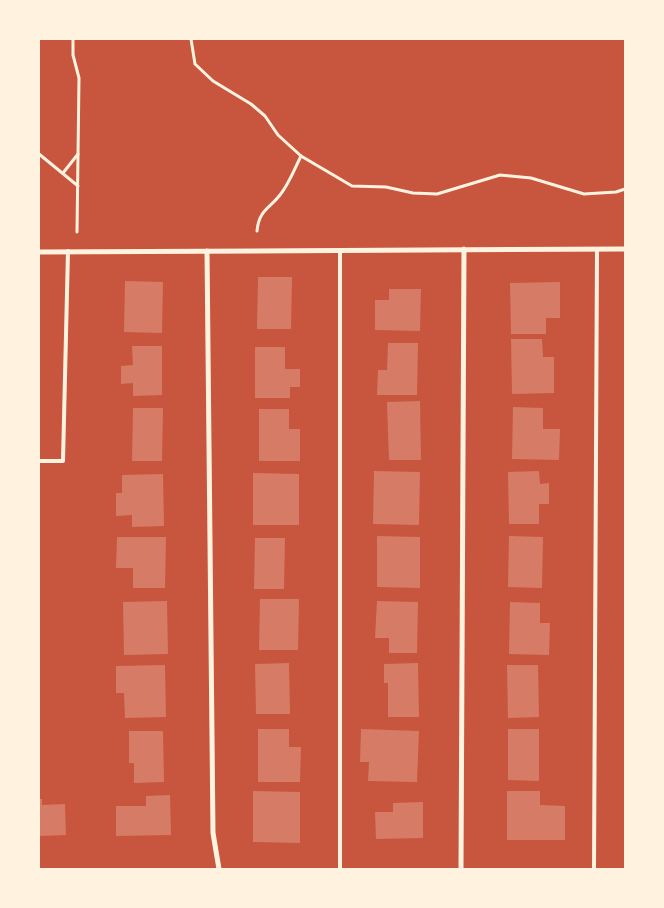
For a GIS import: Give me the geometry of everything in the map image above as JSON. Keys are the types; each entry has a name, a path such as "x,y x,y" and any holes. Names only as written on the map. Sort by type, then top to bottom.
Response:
{"street":[{"path":"461,869 464,249"},
{"path":"39,252 625,249"},
{"path":"207,251 213,832 219,869"}],"lane":[{"path":"594,869 596,249"},
{"path":"340,250 340,869"},
{"path":"39,461 63,461 68,252"}],"path":[{"path":"74,39 74,54 79,78 78,232"},
{"path":"191,39 195,64 213,81 252,104 265,116 278,135 301,156 352,186 386,187 413,193 437,194 500,175 531,178 584,194 616,192 625,189"},
{"path":"39,154 78,186"},
{"path":"62,173 78,154"},
{"path":"257,231 258,221 265,209 280,195 301,156"}],"building":[{"path":"258,277 292,277 291,329 257,329"},
{"path":"125,281 163,282 162,333 124,332"},
{"path":"560,282 560,318 546,318 546,334 511,334 510,283"},
{"path":"389,289 421,289 420,331 375,330 375,300 389,300"},
{"path":"511,339 542,339 543,357 554,357 554,393 512,394"},
{"path":"388,343 418,343 417,395 377,395 378,370 387,370"},
{"path":"132,346 162,346 162,395 133,396 133,383 121,384 121,366 133,365"},
{"path":"255,347 285,347 285,369 300,369 300,387 290,387 290,398 255,398"},
{"path":"420,401 421,460 389,460 387,402"},
{"path":"513,407 543,408 543,429 560,429 559,460 512,459"},
{"path":"133,408 163,408 162,461 132,461"},
{"path":"259,409 289,409 289,429 300,429 300,461 259,461"},
{"path":"374,471 420,472 419,525 373,524"},
{"path":"539,471 540,484 549,483 549,504 539,504 539,524 509,524 508,472"},
{"path":"253,473 299,474 299,525 253,525"},
{"path":"163,474 164,526 132,527 132,515 116,516 116,493 122,493 122,475"},
{"path":"377,536 420,537 420,588 377,587"},
{"path":"509,536 543,537 542,588 508,587"},
{"path":"117,537 166,537 165,588 133,588 133,568 116,568"},
{"path":"255,538 285,538 284,589 254,589"},
{"path":"260,599 299,599 298,650 259,650"},
{"path":"167,601 168,654 124,655 123,602"},
{"path":"377,601 418,602 417,653 389,653 389,638 375,638"},
{"path":"510,602 540,603 540,623 550,623 549,655 509,654"},
{"path":"289,663 290,714 256,714 255,664"},
{"path":"418,663 419,717 388,717 388,683 384,683 384,664"},
{"path":"165,665 166,717 125,718 124,693 116,693 116,666"},
{"path":"507,665 538,665 539,717 508,718"},
{"path":"258,729 289,729 289,747 301,747 300,782 258,782"},
{"path":"361,729 419,731 417,782 368,781 369,762 360,762"},
{"path":"508,729 539,729 539,781 508,780"},
{"path":"129,731 163,731 164,782 134,783 134,763 129,763"},
{"path":"253,791 300,792 300,843 253,842"},
{"path":"507,791 540,791 540,805 565,806 565,840 507,840"},
{"path":"170,795 171,835 116,836 116,806 146,806 146,796"},
{"path":"39,799 42,799 42,805 65,804 66,835 39,836"},
{"path":"423,802 423,838 376,839 375,812 393,812 393,803"}]}
